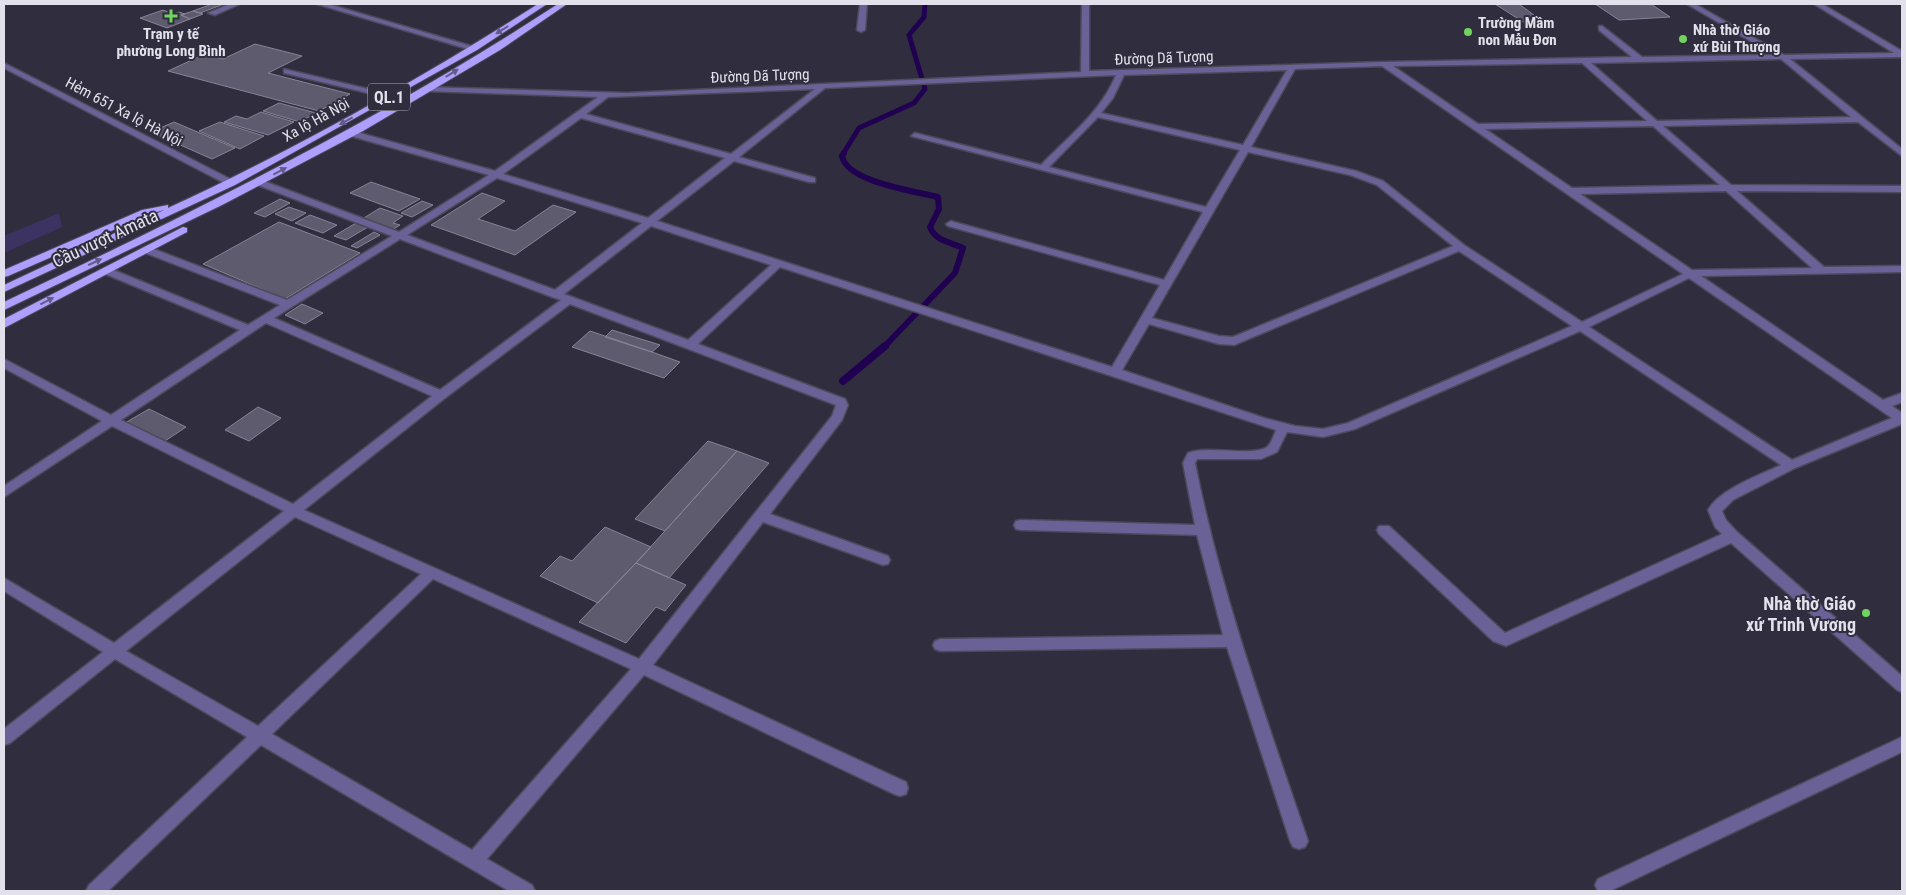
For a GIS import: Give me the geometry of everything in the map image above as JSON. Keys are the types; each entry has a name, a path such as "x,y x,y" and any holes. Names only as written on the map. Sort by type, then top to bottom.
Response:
{"highway":[{"name":"Xa lộ Hà Nội","path":"204,196 474,48 543,4"},
{"path":"4,324 106,272 147,244 186,229 222,202 427,89 563,4"},
{"path":"4,274 146,212 204,196"},
{"name":"Cầu vượt Amata","path":"4,290 204,196"},
{"name":"Cầu vượt Amata","path":"4,306 147,244"}],"street":[{"path":"212,13 236,4"},
{"path":"321,4 474,48"},
{"path":"861,30 863,4"},
{"path":"1085,4 1085,74"},
{"path":"1690,4 1780,56 1902,153"},
{"path":"1817,4 1902,55"},
{"path":"1602,28 1640,59"},
{"name":"Đường Dã Tượng","path":"427,89 605,95 821,88 1085,74 1384,64 1902,55"},
{"path":"1583,60 1820,270"},
{"path":"1384,64 1692,273 1902,419"},
{"name":"Hẻm 651 Xa lộ Hà Nội","path":"4,65 230,183"},
{"path":"1114,372 1168,284 1208,210 1292,68"},
{"path":"287,71 389,96"},
{"path":"1044,167 1114,92 1121,73"},
{"path":"4,738 441,395 562,298 650,222 821,88"},
{"path":"4,492 288,304 398,237 495,174 581,115 605,95"},
{"path":"1095,114 1353,173 1380,183 1460,247 1791,465"},
{"path":"581,115 812,180"},
{"path":"1478,127 1859,118"},
{"path":"350,133 495,174 650,222 1284,427 1323,433 1351,426 1582,326 1692,273 1902,269"},
{"path":"915,136 1044,167 1208,210"},
{"path":"258,182 398,237 841,402 842,405 838,417 642,667 475,860"},
{"path":"1572,191 1729,188 1902,188"},
{"path":"951,224 1168,284"},
{"path":"147,244 288,304"},
{"path":"1145,319 1220,340 1234,341 1460,247"},
{"path":"689,346 778,264"},
{"path":"106,272 250,330"},
{"path":"266,319 441,395"},
{"path":"4,363 112,421 295,511 642,667 900,788"},
{"path":"1883,405 1902,397"},
{"path":"1902,419 1791,465 1728,497 1715,510 1720,523 1732,536 1902,685"},
{"path":"1284,427 1273,449 1261,455 1200,453 1192,456 1189,463 1201,530 1234,641 1299,841"},
{"path":"761,516 884,560"},
{"path":"1021,524 1201,530"},
{"path":"1384,530 1498,636 1506,640 1732,536"},
{"path":"95,891 432,572"},
{"path":"4,584 114,651 526,891"},
{"path":"940,645 1234,641"},
{"path":"1604,885 1902,744"}],"shaded area":[{"path":"59,213 62,227 4,253 4,236"}],"building":[{"path":"212,4 224,4 200,13 193,11"},
{"path":"1495,4 1519,4 1546,24 1528,25"},
{"path":"1595,4 1651,4 1670,17 1619,20"},
{"path":"163,10 174,14 179,12 185,14 181,15 190,19 167,28 140,18"},
{"path":"193,11 203,14 190,19 181,15"},
{"path":"255,44 302,56 268,73 350,94 319,111 168,71 205,54 223,59"},
{"path":"279,103 316,113 300,122 263,111"},
{"path":"261,112 294,122 268,135 224,122 236,116 247,119"},
{"path":"174,122 235,148 212,159 151,132"},
{"path":"220,122 264,136 240,149 199,131"},
{"path":"371,182 420,199 399,211 350,193"},
{"path":"482,193 505,201 478,219 515,231 553,205 576,212 515,255 431,225"},
{"path":"280,199 290,203 265,217 254,213"},
{"path":"422,201 433,205 412,217 401,213"},
{"path":"289,207 306,213 292,221 275,214"},
{"path":"380,208 403,216 393,223 400,225 389,232 359,221"},
{"path":"310,215 337,225 323,233 295,223"},
{"path":"279,222 360,253 285,299 203,264"},
{"path":"356,223 368,227 346,240 334,236"},
{"path":"374,232 380,235 357,248 351,246"},
{"path":"302,304 323,313 305,324 285,315"},
{"path":"612,330 660,345 652,352 605,337"},
{"path":"590,331 680,362 664,378 572,347"},
{"path":"258,407 281,418 249,441 225,430"},
{"path":"149,409 186,427 162,443 125,423"},
{"path":"708,441 737,451 665,531 635,519"},
{"path":"737,451 769,463 669,578 636,563"},
{"path":"605,527 651,547 598,603 540,576 560,556 572,561"},
{"path":"636,563 686,585 665,611 656,607 626,643 579,622"}],"waterway":[{"path":"843,154 859,128 914,103 925,89 909,35 924,17 925,4"},
{"path":"844,153 842,156 847,165 856,173 868,179 938,197 939,209 930,227 932,232 944,241 963,248 955,273 885,346"},
{"path":"843,381 885,346"}],"place":[{"name":"Trạm y tế phường Long Bình","path":"171,16"},
{"name":"Trường Mầm non Mẫu Đơn","path":"1468,32"},
{"name":"Nhà thờ Giáo xứ Bùi Thượng","path":"1683,39"},
{"name":"Nhà thờ Giáo xứ Trinh Vương","path":"1866,613"}]}
